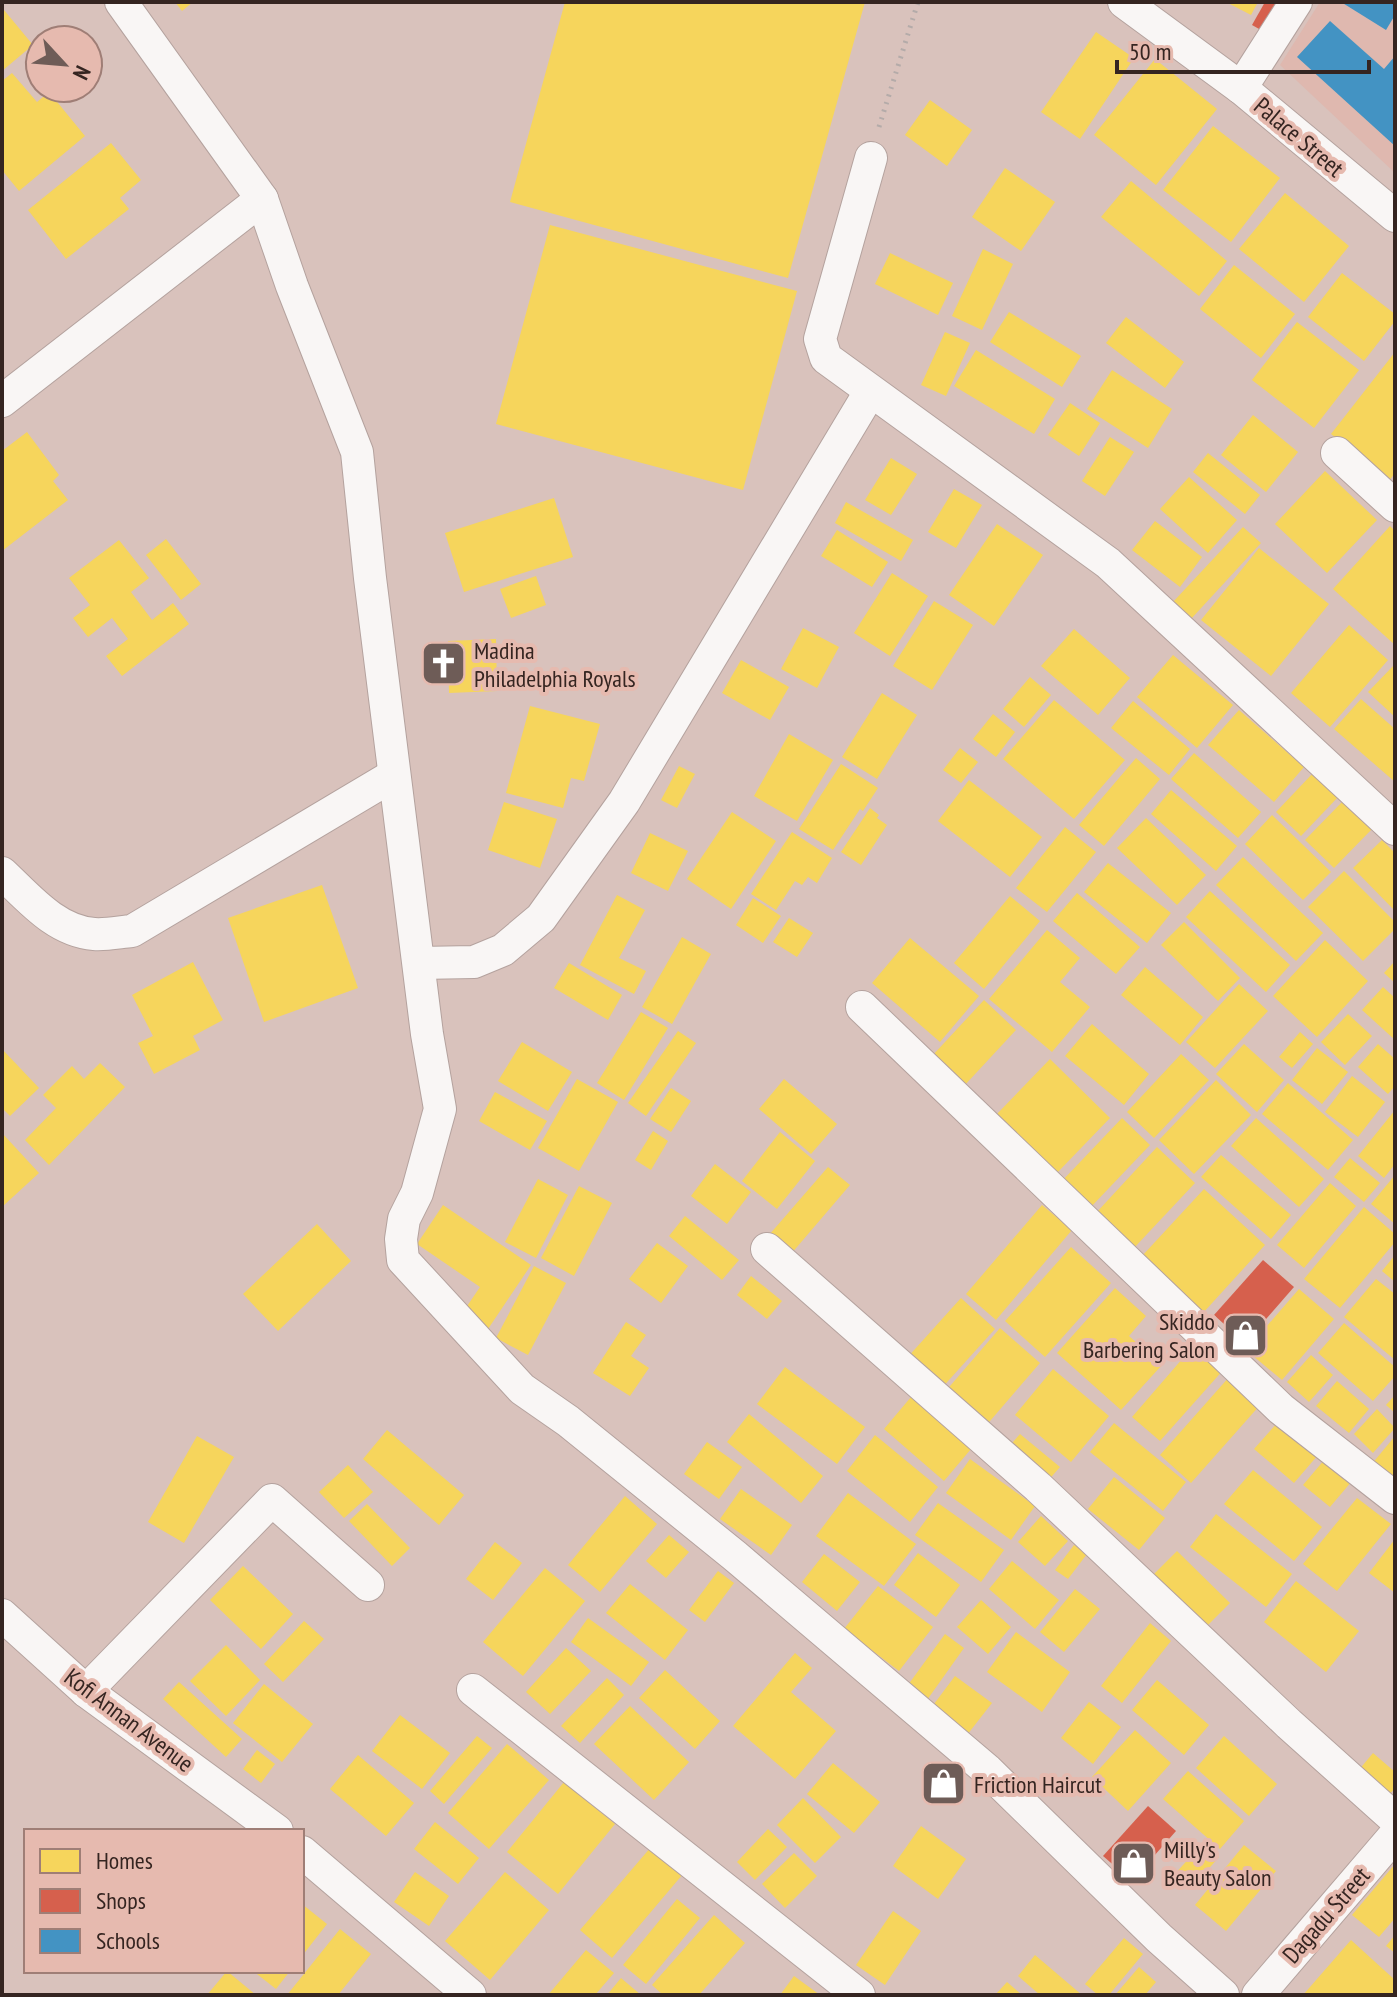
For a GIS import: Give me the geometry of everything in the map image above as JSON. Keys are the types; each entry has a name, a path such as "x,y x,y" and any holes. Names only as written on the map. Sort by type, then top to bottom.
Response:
{"street":[{"path":"121,2 262,199 292,286 357,452 394,775 427,1034 440,1109 417,1193 404,1219 401,1239 403,1260 522,1389 568,1421 735,1556 987,1770 1159,1938 1223,1995"},
{"name":"Palace Street","path":"1124,2 1241,88 1395,216"},
{"path":"1241,88 1296,2"},
{"path":"871,158 820,339 826,358 1108,563 1395,829"},
{"path":"2,401 262,199"},
{"path":"419,963 474,962 503,950 541,918 624,802 870,392"},
{"path":"1337,453 1395,506"},
{"path":"2,873 40,911 73,928 93,934 132,931 394,775"},
{"path":"862,1007 1281,1409 1395,1498"},
{"path":"767,1249 1038,1487 1289,1724 1395,1819"},
{"path":"86,1691 272,1500 368,1585"},
{"name":"Kofi Annan Avenue","path":"2,1615 86,1691 269,1825"},
{"path":"473,1690 859,1995"},
{"name":"Dagadu Street","path":"1258,1995 1395,1835"},
{"path":"304,1854 470,1995"}],"path":[{"path":"871,158 918,2"}],"shaded area":[{"path":"1320,2 1395,2 1395,173 1280,65"}],"building: Homes":[{"path":"175,2 193,2 182,11"},
{"path":"565,2 865,2 788,278 510,202"},
{"path":"1226,2 1258,2 1251,15"},
{"path":"4,10 24,34 24,53 2,71"},
{"path":"1096,32 1134,58 1080,139 1041,112"},
{"path":"1155,59 1217,109 1156,185 1094,135"},
{"path":"12,73 24,87 24,104 59,104 85,136 19,191 2,170 2,81"},
{"path":"930,100 972,130 947,166 905,135"},
{"path":"1213,126 1280,178 1231,242 1163,190"},
{"path":"111,143 141,180 120,198 129,209 66,259 28,210"},
{"path":"1005,168 1055,202 1021,251 972,217"},
{"path":"1131,181 1227,261 1199,296 1101,217"},
{"path":"1285,193 1349,246 1304,302 1239,249"},
{"path":"550,225 797,291 743,490 496,424"},
{"path":"983,249 1013,264 982,330 952,316"},
{"path":"890,253 953,283 938,315 875,284"},
{"path":"1234,265 1295,314 1261,358 1200,309"},
{"path":"1342,273 1395,314 1395,321 1364,361 1308,317"},
{"path":"1009,312 1081,356 1062,387 990,342"},
{"path":"1126,317 1184,362 1165,388 1106,343"},
{"path":"1297,322 1359,370 1314,428 1252,380"},
{"path":"945,332 970,343 946,396 921,385"},
{"path":"976,350 1055,399 1034,434 954,386"},
{"path":"1395,352 1395,473 1389,481 1331,434"},
{"path":"1112,370 1172,409 1148,448 1087,409"},
{"path":"1070,403 1100,423 1079,456 1048,435"},
{"path":"1253,415 1298,452 1266,492 1221,455"},
{"path":"27,432 59,475 53,481 68,500 2,551 2,451"},
{"path":"1110,437 1134,452 1105,496 1082,481"},
{"path":"1208,453 1260,495 1245,514 1193,472"},
{"path":"891,458 917,474 891,515 865,500"},
{"path":"1325,471 1377,520 1327,573 1275,524"},
{"path":"1189,477 1237,520 1208,553 1160,509"},
{"path":"954,489 982,505 956,548 928,532"},
{"path":"554,498 573,557 464,592 445,533"},
{"path":"846,502 913,540 901,561 835,523"},
{"path":"1155,521 1202,557 1180,587 1132,550"},
{"path":"997,524 1043,555 994,626 949,595"},
{"path":"1390,526 1395,531 1395,645 1333,589"},
{"path":"1243,527 1261,543 1191,619 1173,602"},
{"path":"837,530 888,562 872,587 821,556"},
{"path":"166,539 201,584 181,600 146,555"},
{"path":"119,540 149,578 131,592 152,620 173,603 189,624 122,676 106,656 128,639 112,618 88,637 73,618 90,605 69,578"},
{"path":"1259,548 1329,604 1271,676 1201,620"},
{"path":"892,573 928,596 890,656 854,633"},
{"path":"536,576 546,605 511,618 500,589"},
{"path":"934,601 973,625 932,690 893,666"},
{"path":"1349,625 1388,660 1330,727 1291,693"},
{"path":"803,628 839,647 817,688 781,669"},
{"path":"1074,629 1130,678 1098,715 1041,666"},
{"path":"496,639 497,691 449,693 448,641"},
{"path":"1173,655 1233,705 1197,748 1137,697"},
{"path":"741,660 789,687 770,720 722,693"},
{"path":"1395,664 1395,717 1368,692"},
{"path":"1030,677 1051,695 1024,727 1003,709"},
{"path":"882,693 917,715 877,779 842,757"},
{"path":"1361,699 1395,729 1395,782 1334,729"},
{"path":"1054,700 1125,760 1074,819 1003,759"},
{"path":"1133,701 1190,749 1169,775 1111,728"},
{"path":"530,706 600,724 584,781 571,778 563,808 506,793"},
{"path":"1239,710 1304,767 1274,802 1208,745"},
{"path":"993,714 1015,732 996,757 973,739"},
{"path":"789,734 833,760 797,821 754,796"},
{"path":"960,748 978,762 961,783 943,770"},
{"path":"1194,753 1261,812 1238,838 1171,779"},
{"path":"1136,758 1160,779 1104,846 1079,825"},
{"path":"841,764 878,788 833,850 799,829"},
{"path":"679,766 695,774 677,808 661,800"},
{"path":"1314,772 1339,796 1301,836 1276,812"},
{"path":"969,780 1042,837 1010,877 938,821"},
{"path":"1171,790 1237,846 1216,871 1151,814"},
{"path":"1344,800 1373,828 1334,868 1305,840"},
{"path":"504,802 557,819 540,868 488,850"},
{"path":"870,808 887,825 861,865 841,852"},
{"path":"732,812 776,841 731,909 687,879"},
{"path":"1272,815 1331,872 1303,900 1245,844"},
{"path":"1146,818 1206,875 1177,905 1117,848"},
{"path":"1065,827 1096,852 1047,912 1016,888"},
{"path":"792,832 832,858 817,883 808,877 802,885 795,881 776,910 751,894"},
{"path":"650,833 688,851 668,891 631,873"},
{"path":"1382,840 1395,853 1395,911 1353,868"},
{"path":"1243,857 1323,933 1296,961 1216,885"},
{"path":"1108,863 1171,913 1147,943 1084,892"},
{"path":"1344,871 1395,922 1395,929 1363,961 1308,907"},
{"path":"322,885 358,988 264,1022 228,918"},
{"path":"1210,891 1290,965 1266,992 1186,917"},
{"path":"1077,893 1140,947 1116,974 1053,921"},
{"path":"617,895 645,910 619,958 646,971 634,994 580,965"},
{"path":"1010,896 1040,921 984,989 954,963"},
{"path":"753,898 781,916 763,943 736,925"},
{"path":"789,918 813,933 797,957 773,942"},
{"path":"1184,922 1240,978 1218,1001 1161,945"},
{"path":"1047,930 1080,958 1060,982 1090,1007 1052,1052 989,999"},
{"path":"682,937 711,954 672,1024 642,1007"},
{"path":"910,938 979,996 940,1042 872,983"},
{"path":"1325,940 1368,981 1317,1037 1273,996"},
{"path":"1395,961 1395,983 1384,973"},
{"path":"193,962 223,1020 193,1036 200,1050 154,1074 138,1043 153,1036 132,995"},
{"path":"569,963 622,995 608,1020 554,988"},
{"path":"1145,967 1203,1017 1180,1045 1121,995"},
{"path":"1239,984 1268,1011 1215,1068 1186,1042"},
{"path":"1383,987 1395,998 1395,1040 1362,1010"},
{"path":"984,1000 1016,1030 964,1086 932,1056"},
{"path":"641,1012 668,1028 624,1100 597,1083"},
{"path":"1348,1014 1372,1036 1345,1065 1321,1042"},
{"path":"1092,1024 1149,1074 1124,1105 1065,1056"},
{"path":"678,1031 696,1043 646,1116 628,1103"},
{"path":"1300,1032 1313,1044 1292,1068 1279,1057"},
{"path":"522,1042 572,1072 548,1111 498,1081"},
{"path":"1244,1044 1284,1080 1257,1112 1216,1074"},
{"path":"1378,1044 1395,1059 1395,1086 1388,1094 1358,1067"},
{"path":"1317,1048 1348,1072 1322,1104 1292,1080"},
{"path":"2,1049 39,1088 10,1116 2,1108"},
{"path":"1181,1054 1209,1080 1154,1138 1127,1112"},
{"path":"1050,1059 1110,1118 1056,1174 996,1115"},
{"path":"100,1063 125,1087 49,1165 25,1140 56,1108 43,1095 72,1066 84,1079"},
{"path":"1352,1076 1385,1102 1358,1137 1325,1112"},
{"path":"577,1079 618,1102 579,1171 538,1148"},
{"path":"784,1079 837,1124 811,1154 759,1109"},
{"path":"1216,1080 1251,1115 1194,1174 1159,1140"},
{"path":"1288,1083 1353,1140 1328,1170 1262,1114"},
{"path":"671,1088 691,1101 671,1132 650,1119"},
{"path":"495,1092 547,1121 530,1150 479,1121"},
{"path":"1395,1110 1395,1164 1384,1178 1358,1156"},
{"path":"1122,1118 1150,1145 1089,1209 1061,1182"},
{"path":"1256,1118 1324,1179 1299,1207 1231,1146"},
{"path":"653,1131 668,1141 651,1170 635,1160"},
{"path":"780,1132 815,1161 777,1209 742,1181"},
{"path":"2,1133 39,1173 2,1207"},
{"path":"1157,1147 1195,1183 1134,1248 1096,1213"},
{"path":"1221,1155 1291,1215 1271,1239 1201,1177"},
{"path":"1350,1158 1380,1183 1364,1202 1334,1177"},
{"path":"715,1164 751,1192 727,1224 691,1196"},
{"path":"828,1167 850,1185 791,1254 769,1235"},
{"path":"1395,1175 1395,1224 1371,1204"},
{"path":"538,1179 568,1195 536,1258 505,1242"},
{"path":"1330,1183 1356,1206 1304,1268 1277,1245"},
{"path":"579,1186 612,1203 574,1276 541,1258"},
{"path":"1204,1189 1265,1245 1203,1313 1142,1256"},
{"path":"443,1205 531,1265 486,1332 461,1315 480,1287 417,1244"},
{"path":"1042,1205 1072,1230 996,1320 966,1294"},
{"path":"1364,1207 1395,1234 1395,1242 1340,1308 1304,1279"},
{"path":"685,1216 739,1260 722,1280 669,1236"},
{"path":"317,1224 351,1261 278,1331 243,1294"},
{"path":"657,1243 688,1266 661,1303 629,1279"},
{"path":"1071,1247 1111,1283 1045,1357 1005,1321"},
{"path":"1395,1255 1395,1282 1382,1271"},
{"path":"534,1266 566,1283 528,1355 496,1338"},
{"path":"751,1276 782,1301 767,1319 737,1295"},
{"path":"1376,1279 1395,1294 1395,1360 1344,1317"},
{"path":"1115,1288 1146,1316 1129,1336 1162,1365 1121,1410 1057,1353"},
{"path":"1299,1289 1334,1319 1282,1380 1246,1350"},
{"path":"961,1298 995,1329 940,1390 906,1359"},
{"path":"626,1322 646,1335 631,1356 649,1368 630,1396 593,1373"},
{"path":"1344,1323 1395,1367 1395,1376 1373,1401 1318,1353"},
{"path":"1000,1328 1040,1363 984,1428 944,1393"},
{"path":"1196,1343 1225,1368 1160,1441 1132,1417"},
{"path":"1311,1355 1333,1375 1309,1402 1287,1382"},
{"path":"785,1367 865,1427 837,1464 757,1404"},
{"path":"1053,1369 1109,1416 1071,1462 1015,1415"},
{"path":"1230,1376 1261,1404 1191,1483 1160,1455"},
{"path":"1337,1381 1369,1409 1349,1433 1316,1406"},
{"path":"1395,1395 1395,1413 1386,1405"},
{"path":"911,1397 971,1449 944,1481 884,1429"},
{"path":"1377,1409 1395,1428 1373,1453 1354,1434"},
{"path":"749,1414 823,1476 801,1503 727,1442"},
{"path":"1279,1421 1318,1455 1294,1483 1254,1449"},
{"path":"1114,1423 1186,1482 1163,1511 1090,1452"},
{"path":"387,1430 464,1495 439,1525 363,1459"},
{"path":"1020,1434 1060,1467 1046,1483 1006,1450"},
{"path":"875,1435 938,1487 910,1522 847,1471"},
{"path":"197,1436 234,1457 184,1543 148,1522"},
{"path":"1395,1436 1395,1485 1371,1465"},
{"path":"707,1442 742,1467 719,1499 684,1474"},
{"path":"970,1459 1035,1506 1011,1540 946,1493"},
{"path":"1325,1459 1352,1481 1330,1507 1303,1485"},
{"path":"348,1465 373,1492 344,1518 319,1492"},
{"path":"1253,1470 1322,1527 1294,1561 1224,1504"},
{"path":"1114,1477 1165,1518 1139,1550 1088,1509"},
{"path":"741,1489 792,1525 771,1555 720,1519"},
{"path":"848,1493 916,1544 884,1586 816,1536"},
{"path":"625,1496 657,1524 600,1592 568,1565"},
{"path":"1357,1498 1391,1524 1337,1591 1303,1564"},
{"path":"938,1503 1004,1550 981,1582 915,1535"},
{"path":"367,1504 410,1548 392,1566 349,1521"},
{"path":"1216,1514 1292,1574 1266,1607 1190,1547"},
{"path":"1041,1516 1068,1541 1045,1566 1018,1542"},
{"path":"669,1535 689,1552 666,1578 646,1561"},
{"path":"1395,1539 1395,1593 1369,1573"},
{"path":"495,1542 522,1563 493,1600 466,1579"},
{"path":"1074,1545 1087,1554 1068,1579 1055,1570"},
{"path":"1177,1551 1230,1603 1207,1626 1154,1574"},
{"path":"918,1553 960,1585 936,1617 894,1585"},
{"path":"824,1554 860,1582 837,1611 802,1582"},
{"path":"1012,1561 1059,1600 1035,1629 989,1589"},
{"path":"243,1566 293,1614 261,1649 210,1600"},
{"path":"545,1568 585,1601 523,1676 483,1642"},
{"path":"718,1571 734,1583 705,1622 689,1610"},
{"path":"1296,1581 1359,1631 1326,1672 1264,1622"},
{"path":"630,1584 688,1630 665,1660 606,1613"},
{"path":"878,1586 933,1627 899,1671 844,1629"},
{"path":"1075,1589 1100,1609 1064,1652 1040,1632"},
{"path":"981,1600 1011,1627 988,1654 957,1627"},
{"path":"588,1618 649,1662 631,1686 571,1642"},
{"path":"304,1621 324,1639 283,1682 264,1664"},
{"path":"1150,1623 1171,1641 1122,1703 1101,1686"},
{"path":"1016,1632 1070,1672 1042,1712 987,1672"},
{"path":"945,1634 964,1648 927,1700 908,1685"},
{"path":"226,1645 260,1680 226,1716 190,1681"},
{"path":"566,1648 591,1671 550,1714 526,1692"},
{"path":"795,1653 812,1668 791,1692 836,1731 795,1779 733,1726"},
{"path":"665,1670 720,1721 695,1749 639,1698"},
{"path":"955,1676 992,1703 967,1735 931,1708"},
{"path":"607,1678 624,1695 580,1743 561,1726"},
{"path":"1157,1680 1209,1725 1184,1755 1132,1710"},
{"path":"179,1682 242,1739 226,1757 163,1699"},
{"path":"264,1684 313,1724 282,1762 233,1723"},
{"path":"1089,1702 1121,1727 1093,1764 1061,1738"},
{"path":"630,1706 689,1762 654,1800 594,1744"},
{"path":"400,1715 450,1753 422,1789 372,1751"},
{"path":"1135,1730 1171,1763 1128,1811 1092,1777"},
{"path":"477,1736 492,1748 444,1804 430,1791"},
{"path":"1224,1736 1277,1784 1249,1816 1196,1768"},
{"path":"507,1744 549,1780 489,1849 448,1813"},
{"path":"257,1750 275,1764 261,1783 243,1769"},
{"path":"1373,1753 1395,1772 1395,1788 1388,1796 1358,1771"},
{"path":"358,1755 414,1803 386,1836 330,1789"},
{"path":"833,1763 880,1802 854,1833 807,1794"},
{"path":"1188,1771 1244,1821 1220,1849 1163,1799"},
{"path":"564,1782 615,1824 558,1894 507,1852"},
{"path":"803,1798 841,1837 815,1863 777,1825"},
{"path":"435,1822 479,1858 458,1884 414,1849"},
{"path":"921,1826 966,1859 938,1899 893,1866"},
{"path":"768,1829 787,1847 755,1880 737,1862"},
{"path":"1203,1843 1219,1857 1190,1890 1173,1876"},
{"path":"1244,1845 1276,1871 1226,1931 1195,1905"},
{"path":"651,1847 683,1874 612,1958 580,1930"},
{"path":"794,1853 817,1876 785,1908 762,1884"},
{"path":"1395,1864 1395,1918 1379,1937 1352,1915"},
{"path":"415,1872 449,1896 429,1926 394,1902"},
{"path":"505,1872 549,1910 490,1980 445,1941"},
{"path":"677,1899 700,1918 646,1984 623,1965"},
{"path":"304,1906 327,1924 304,1953"},
{"path":"893,1911 921,1931 885,1985 856,1965"},
{"path":"714,1915 745,1943 699,1995 663,1995 652,1985"},
{"path":"340,1929 371,1954 338,1995 287,1995"},
{"path":"1395,1935 1395,1953 1386,1946"},
{"path":"1124,1938 1143,1954 1109,1995 1098,1995 1085,1984"},
{"path":"1351,1940 1395,1980 1395,1995 1303,1995"},
{"path":"586,1950 614,1973 595,1995 548,1995"},
{"path":"1035,1955 1082,1995 1040,1995 1018,1976"},
{"path":"1139,1967 1156,1982 1145,1995 1115,1995"},
{"path":"225,1973 229,1973 256,1995 207,1995"},
{"path":"256,1973 288,1973 276,1989"},
{"path":"794,1976 820,1995 780,1995"},
{"path":"621,1978 641,1995 607,1995"},
{"path":"1007,1982 1022,1995 995,1995"}],"building: Shops":[{"path":"1265,2 1278,2 1268,34 1252,25"},
{"path":"1263,1260 1294,1287 1245,1343 1214,1315"},
{"path":"1148,1806 1176,1831 1132,1881 1103,1856"}],"building: Schools":[{"path":"1341,2 1395,2 1395,15 1386,30"},
{"path":"1330,21 1384,69 1395,56 1395,146 1297,57"}],"place":[{"name":"Madina Philadelphia Royals","path":"443,664"},
{"name":"Skiddo Barbering Salon","path":"1246,1335"},
{"name":"Friction Haircut","path":"943,1784"},
{"name":"Milly's Beauty Salon","path":"1133,1863"}]}
